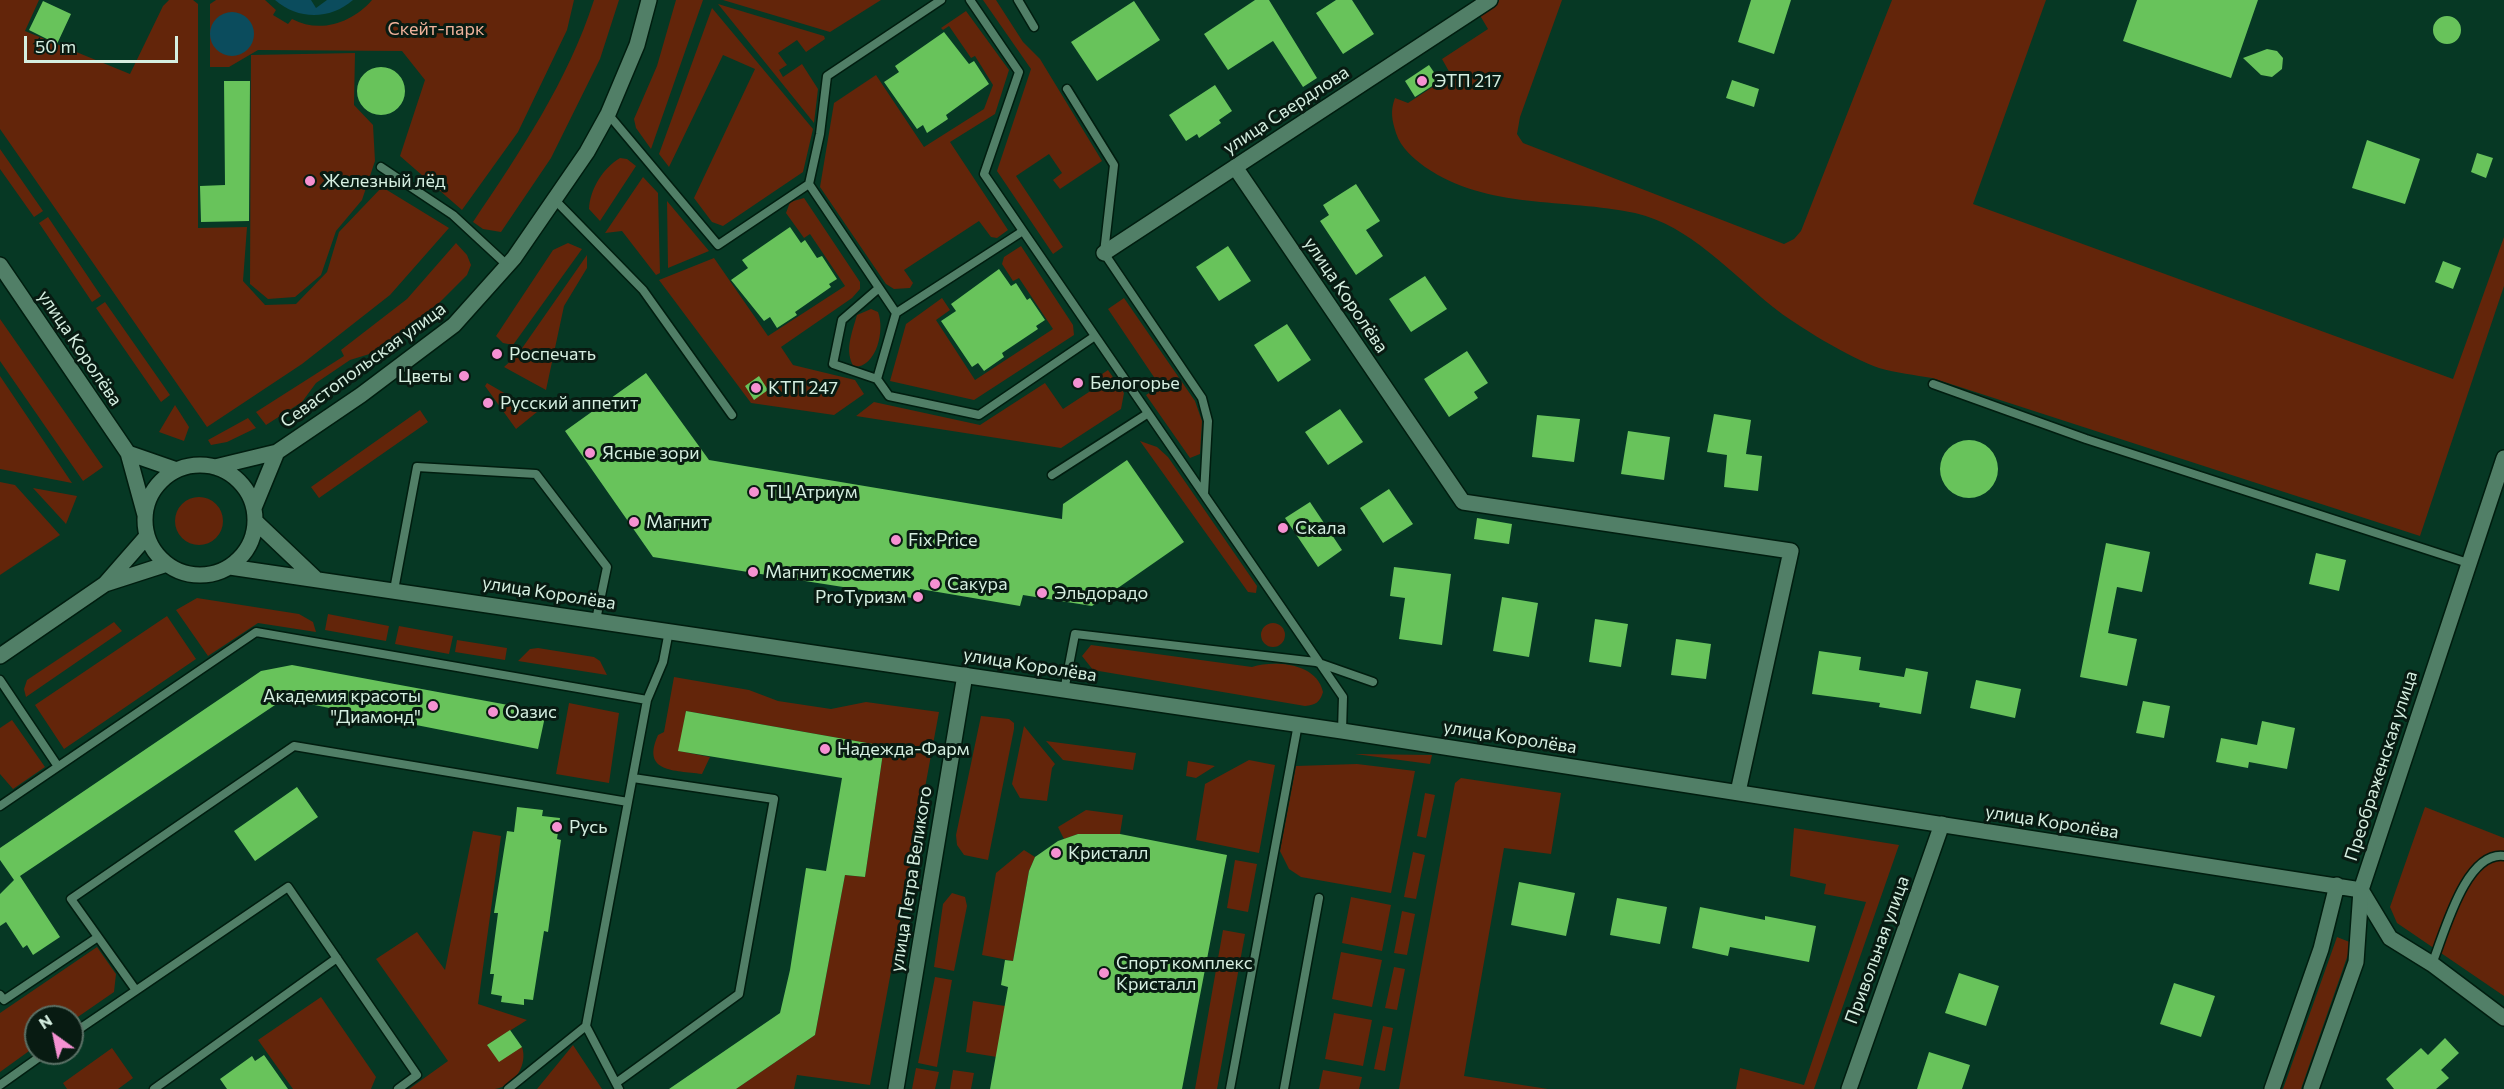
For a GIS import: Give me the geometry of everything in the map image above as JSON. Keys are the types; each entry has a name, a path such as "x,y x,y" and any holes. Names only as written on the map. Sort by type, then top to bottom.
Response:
{"main road":[{"name":"Севастопольская улица","path":"215,467 277,452 361,395 454,325 507,265 555,200 608,114 638,45 650,0"},
{"name":"улица Свердлова","path":"1104,253 1490,0"},
{"name":"улица Королёва","path":"1236,167 1462,502 1791,551 1738,792"},
{"name":"улица Королёва","path":"0,265 128,453 145,515"},
{"name":"Севастопольская улица","path":"255,515 277,452"},
{"path":"128,453 177,470"},
{"name":"Преображенская улица","path":"2311,1089 2356,962 2361,890 2504,458"},
{"path":"255,515 252,540 243,555 230,567 215,573 198,576 181,572 166,564 155,551 147,536 145,515 150,497 161,482 177,470 202,465 215,467 240,482 255,515 315,578"},
{"path":"0,656 105,584 147,536"},
{"path":"105,584 166,564"},
{"name":"улица Королёва","path":"230,567 1298,724 2361,890"},
{"name":"улица Петра Великого","path":"896,1089 964,675"},
{"name":"Привольная улица","path":"1849,1089 1942,824"},
{"path":"2272,1089 2321,949 2337,885"},
{"path":"2361,890 2390,938 2432,964 2504,1018"}],"lane":[{"path":"608,114 718,245 809,184 820,134 827,76 941,0"},
{"path":"970,0 1019,72 984,174 1146,414 1204,494 1316,662 1343,697 1342,731"},
{"path":"1018,0 1034,27"},
{"path":"1067,89 1114,165 1104,253 1202,398 1208,421 1204,494"},
{"path":"381,167 453,215 507,265"},
{"path":"809,184 896,313"},
{"path":"555,200 643,290 732,415"},
{"path":"877,379 896,313 1023,231"},
{"path":"879,288 842,320 833,364 877,379 889,396 979,415 1095,336"},
{"path":"1933,384 2086,439 2468,563"},
{"path":"1052,475 1146,414"},
{"path":"394,590 417,468 536,474 607,567 596,620"},
{"path":"633,778 774,799 739,994 617,1086 586,1026 647,700 663,662 669,631"},
{"path":"0,806 57,765 256,632 647,700"},
{"path":"1064,691 1075,634 1316,662 1374,682"},
{"path":"0,680 57,765"},
{"path":"1230,1089 1298,724"},
{"path":"135,989 71,899 294,746 628,802"},
{"path":"2432,964 2465,881 2474,867 2484,860 2504,856"},
{"path":"84,1025 288,887 417,1076 398,1089"},
{"path":"1284,1089 1319,898"},
{"path":"0,995 4,1000 98,938"},
{"path":"154,1089 338,958"},
{"path":"508,1089 586,1026"},
{"path":"0,1085 28,1065"}],"green space":[{"path":"0,0 39,0 25,31 130,74 163,6 169,0 193,0 198,4 198,228 247,227 243,281 265,305 296,304 327,272 339,232 382,187 449,228 390,295 302,364 207,427 0,129"},
{"name":"Скейт-парк","path":"216,0 265,0 276,10 273,15 288,24 292,19 314,26 324,26 355,15 372,0 574,0 567,30 518,132 462,210 400,156 425,80 402,51 258,50 229,67 210,67 210,4"},
{"path":"594,0 619,0 600,59 551,158 501,232 483,229 473,222 525,142 557,87 571,59"},
{"path":"676,0 703,0 651,149 636,128 634,119 657,66"},
{"path":"723,0 881,0 830,32"},
{"path":"983,0 996,0 1023,42 1040,59 1102,161 1060,189 1053,180 1062,173 1049,154 1016,176 1063,247 1053,254 997,171 1031,69"},
{"path":"1496,0 1562,0 1520,117 1517,134 1523,143 1784,244 1794,239 1801,231 1892,0 2046,0 1973,204 2453,379 2504,237 2504,286 2420,536 1932,378 1868,364 1795,323 1692,239 1655,219 1608,208 1500,196 1449,181 1416,160 1401,143 1392,116 1392,107 1395,98 1408,103 1451,75 1442,59 1488,29 1478,12"},
{"path":"718,4 824,36 825,39 806,52 797,40 778,53 787,65 779,70 783,77 802,64 818,89 814,123"},
{"path":"712,8 813,129 803,172 723,226 712,222 694,198 755,69 723,55 669,167 659,154"},
{"path":"966,11 1009,70 995,114 950,142 1008,230 997,238 991,237 979,221 904,270 913,283 910,288 894,289 886,284 820,187 834,103 876,75 924,147 984,109 993,85 975,56 971,58 949,26 943,30 941,28"},
{"name":"Железный лёд","path":"355,53 354,105 373,125 375,161 362,200 336,231 321,275 295,297 268,299 250,284 251,55"},
{"path":"0,149 43,211 34,217 0,169"},
{"path":"620,158 627,159 636,166 600,221 589,209 592,194 603,173"},
{"path":"643,177 658,193 660,273 656,275 622,231 605,233"},
{"path":"804,198 860,282 860,289 852,298 781,347 793,365 855,380 864,394 834,415 751,403 659,280 714,258 768,336 845,286 810,234 804,238 786,213 790,202"},
{"path":"667,201 709,251 668,268"},
{"path":"48,217 101,296 92,302 39,223"},
{"path":"456,243 467,255 471,265 467,275 420,322 376,352 350,360 316,383 302,402 266,425 256,412 344,356 341,350 407,299"},
{"path":"568,243 582,249 513,345 503,343 496,336 553,250"},
{"path":"1021,246 1073,325 1074,335 974,400 890,381 906,324 942,298 950,310 936,320 975,380 1053,329 1019,278 1013,281 1002,264 1004,257"},
{"path":"587,255 587,268 564,306 546,390 504,367 518,354"},
{"path":"1124,298 1195,401 1202,421 1200,454 1190,458 1146,395 1160,386 1108,309"},
{"path":"105,302 170,395 161,402 96,308"},
{"path":"871,309 878,312 880,337 874,354 868,361 854,367 849,348 853,328 857,315"},
{"path":"0,319 103,467 83,481 0,361"},
{"path":"1108,370 1124,393 1121,409 1061,448 856,416 874,402 980,425 1045,383 1063,409 1092,390 1092,381"},
{"path":"0,376 72,483 0,469"},
{"path":"487,383 537,412 516,429 485,386"},
{"path":"175,405 189,427 184,441 159,432"},
{"path":"420,410 428,422 319,498 311,487"},
{"path":"248,418 256,428 227,442 211,445 208,440"},
{"path":"1140,441 1157,447 1168,457 1257,586 1256,593 1248,592"},
{"path":"0,482 15,485 60,535 0,575"},
{"path":"33,488 77,496 66,524"},
{"path":"199,497 216,504 223,521 216,538 199,545 182,538 175,521 182,504"},
{"path":"197,598 299,614 313,622 316,632 258,623 208,656 176,610"},
{"path":"328,614 389,626 386,641 325,630"},
{"path":"167,616 196,659 64,749 35,705"},
{"path":"114,622 122,631 26,697 24,689 27,680"},
{"path":"1273,623 1282,626 1285,635 1282,644 1273,647 1264,644 1261,635 1264,626"},
{"path":"399,626 453,636 449,654 395,644"},
{"path":"457,640 507,648 505,660 455,652"},
{"path":"1091,645 1252,667 1272,664 1294,666 1313,675 1323,692 1317,702 1305,706 1093,670 1082,656"},
{"path":"538,648 594,657 600,661 607,675 518,661 530,649"},
{"path":"674,677 749,690 778,701 831,709 866,702 939,712 870,1085 797,1075 794,1089 736,1089 815,1035 845,875 865,877 884,746 686,711 679,751 710,757 702,774 671,770 657,763 654,757 654,747 658,735 664,732"},
{"path":"569,703 619,713 609,783 556,774"},
{"path":"981,716 1009,719 1014,723 988,860 964,855 957,845 956,835"},
{"path":"12,720 45,767 13,789 0,774 0,728"},
{"path":"1024,726 1055,764 1052,768 1047,801 1020,798 1012,784"},
{"path":"1046,741 1136,753 1133,770 1063,760"},
{"path":"1355,754 1432,755 1430,764"},
{"path":"1249,760 1275,765 1259,853 1196,840 1205,784"},
{"path":"1188,761 1215,766 1196,778 1186,776"},
{"path":"1357,764 1415,771 1391,893 1301,877 1289,869 1280,851 1296,766"},
{"path":"1461,778 1561,793 1551,854 1504,848 1464,1076 1548,1089 1399,1089 1455,783"},
{"path":"1425,793 1435,795 1426,838 1417,836"},
{"path":"2425,807 2504,838 2504,996 2397,923 2390,907"},
{"path":"1086,810 1123,815 1120,834 1078,834 1064,839 1058,827"},
{"path":"1794,828 1899,845 1814,1089 1736,1089 1740,1068 1804,1085 1866,902 1824,894 1826,884 1790,876"},
{"path":"473,831 501,836 478,1004 527,1020 487,1045 522,1047 523,1060 514,1079 495,1089 409,1089 448,1061 376,959 417,932 445,970"},
{"path":"1024,850 1035,857 1029,871 1013,961 982,955 996,873"},
{"path":"1413,852 1425,855 1416,899 1404,897"},
{"path":"1235,860 1257,864 1248,912 1227,908"},
{"path":"952,893 965,897 967,906 954,971 934,967 943,904"},
{"path":"1351,897 1391,905 1382,951 1342,943"},
{"path":"1402,911 1415,914 1407,955 1394,953"},
{"path":"1223,930 1245,934 1217,1089 1195,1089"},
{"path":"2337,937 2352,943 2301,1089 2283,1089"},
{"path":"97,947 116,974 114,992 84,1013 84,1005 24,1005 24,1055 0,1072 0,1013"},
{"path":"1341,952 1382,960 1372,1007 1332,999"},
{"path":"1394,967 1405,969 1397,1010 1385,1008"},
{"path":"935,977 952,980 937,1067 918,1063"},
{"path":"321,997 376,1077 371,1089 293,1089 258,1040"},
{"path":"973,1001 1005,1006 997,1057 966,1052"},
{"path":"1334,1013 1372,1020 1363,1066 1325,1059"},
{"path":"1383,1026 1393,1028 1385,1071 1374,1069"},
{"path":"573,1045 602,1089 537,1089"},
{"path":"112,1048 133,1078 118,1089 67,1089 63,1083"},
{"path":"916,1068 939,1072 935,1089 912,1089"},
{"path":"953,1070 974,1073 971,1089 950,1089"},
{"path":"1323,1070 1362,1077 1359,1089 1319,1089"}],"water":[{"path":"275,0 311,0 316,8 327,0 353,0 334,11 314,15 294,11"},
{"path":"232,12 248,18 254,34 248,50 232,56 216,50 210,34 216,18"}],"building":[{"path":"1255,0 1269,0 1317,78 1303,87 1273,41 1228,70 1204,34"},
{"path":"1336,0 1352,0 1374,34 1343,54 1316,13"},
{"path":"1751,0 1791,0 1774,54 1738,42"},
{"path":"2137,0 2258,0 2231,78 2123,41"},
{"path":"43,1 71,14 57,44 29,30"},
{"path":"1134,1 1160,40 1097,81 1071,42"},
{"path":"2447,16 2457,20 2461,30 2457,40 2447,44 2437,40 2433,30 2437,20"},
{"path":"944,32 969,64 974,61 989,84 946,115 948,119 927,133 923,125 917,129 884,82 899,72 895,66"},
{"path":"2267,49 2277,51 2283,58 2282,69 2272,77 2261,75 2243,58"},
{"name":"ЭТП 217","path":"1429,65 1440,81 1415,97 1405,81"},
{"path":"381,67 398,74 405,91 398,108 381,115 364,108 357,91 364,74"},
{"path":"1732,80 1759,89 1754,107 1726,98"},
{"path":"224,81 250,81 249,221 201,222 200,186 225,185"},
{"path":"1215,85 1232,111 1219,120 1221,123 1199,138 1197,134 1186,141 1169,115"},
{"path":"2367,140 2420,159 2405,204 2352,188"},
{"path":"2477,153 2493,158 2486,178 2471,172"},
{"path":"1356,184 1380,221 1366,230 1383,256 1356,275 1320,221 1329,215 1323,205"},
{"path":"790,227 801,243 805,240 817,258 822,256 837,279 829,284 831,287 795,312 797,315 777,328 770,317 764,321 731,280 748,268 742,260"},
{"path":"1228,246 1251,281 1219,301 1196,267"},
{"path":"2443,261 2461,268 2453,289 2435,282"},
{"path":"999,269 1011,286 1016,283 1027,300 1030,298 1045,320 1036,326 1038,329 1002,353 1004,357 984,371 978,363 972,367 941,321 956,311 951,304"},
{"path":"1425,276 1447,309 1411,332 1389,299"},
{"path":"1287,324 1311,360 1278,382 1254,345"},
{"path":"1467,351 1488,383 1474,392 1478,398 1449,417 1424,379"},
{"name":"ТЦ Атриум","path":"646,373 709,460 1062,519 1063,504 1127,460 1184,542 1092,606 1023,595 1020,606 920,589 919,599 653,557 565,431"},
{"name":"КТП 247","path":"759,376 768,390 754,400 745,386"},
{"path":"1340,409 1363,442 1328,465 1305,432"},
{"path":"1714,414 1751,420 1746,454 1762,456 1758,491 1724,487 1727,455 1707,452"},
{"path":"1537,415 1580,419 1574,462 1532,457"},
{"path":"1628,431 1670,437 1664,480 1621,474"},
{"path":"1969,440 1980,442 1993,453 1998,469 1996,480 1985,493 1969,498 1958,496 1945,485 1940,469 1942,458 1953,445"},
{"path":"1389,489 1413,524 1383,543 1360,508"},
{"path":"1310,502 1342,550 1318,567 1285,518"},
{"path":"1477,518 1512,524 1509,544 1474,539"},
{"path":"2106,543 2150,552 2142,592 2117,587 2108,633 2137,639 2127,686 2080,677"},
{"path":"2316,553 2346,560 2339,591 2309,584"},
{"path":"1394,567 1451,574 1442,645 1399,639 1405,598 1390,596"},
{"path":"1502,597 1538,603 1529,657 1493,651"},
{"path":"1595,619 1628,624 1621,667 1589,662"},
{"path":"1676,639 1711,644 1706,679 1671,675"},
{"path":"1819,651 1861,657 1859,670 1904,677 1906,668 1928,672 1921,714 1879,707 1880,703 1812,694"},
{"path":"292,665 546,712 538,749 284,699 20,876 60,937 33,955 27,945 23,948 6,922 0,926 0,894 14,880 0,860 0,848 261,671"},
{"path":"1976,680 2021,689 2015,718 1970,708"},
{"path":"2143,701 2170,706 2164,738 2136,733"},
{"path":"686,711 884,746 865,877 845,875 815,1035 736,1089 669,1089 780,1013 790,970 806,868 826,871 842,778 678,751"},
{"path":"2262,721 2295,728 2287,769 2249,762 2248,768 2216,762 2221,738 2257,745"},
{"path":"297,787 318,817 255,861 234,831"},
{"path":"517,807 543,810 542,816 560,818 557,839 561,840 548,932 544,931 533,1000 524,999 524,1005 501,1002 502,996 491,994 494,974 490,974 498,913 494,913 507,831 514,832"},
{"name":"Спорт комплекс Кристалл","path":"1078,834 1120,834 1227,855 1182,1089 990,1089 1008,987 1001,985 1005,960 1013,961 1029,871 1035,857 1058,841"},
{"path":"1519,882 1575,893 1566,936 1511,925"},
{"path":"1617,898 1667,907 1660,944 1610,935"},
{"path":"1700,907 1765,920 1765,916 1816,926 1809,962 1730,947 1728,956 1692,948"},
{"path":"1959,973 1999,986 1986,1026 1945,1013"},
{"path":"2174,983 2215,996 2201,1037 2160,1024"},
{"path":"510,1030 522,1047 499,1062 487,1045"},
{"path":"2445,1038 2459,1053 2441,1070 2449,1078 2436,1089 2394,1089 2386,1079 2421,1048 2428,1055"},
{"path":"1929,1052 1970,1065 1962,1089 1917,1089"},
{"path":"264,1055 288,1089 227,1089 220,1079 252,1056 255,1061"}],"place":[{"name":"ЭТП 217","path":"1422,81"},
{"name":"Железный лёд","path":"310,181"},
{"name":"Роспечать","path":"497,354"},
{"name":"Цветы","path":"464,376"},
{"name":"Белогорье","path":"1078,383"},
{"name":"КТП 247","path":"756,388"},
{"name":"Русский аппетит","path":"488,403"},
{"name":"Ясные зори","path":"590,453"},
{"name":"ТЦ Атриум","path":"754,492"},
{"name":"Магнит","path":"634,522"},
{"name":"Скала","path":"1283,528"},
{"name":"Fix Price","path":"896,540"},
{"name":"Магнит косметик","path":"753,572"},
{"name":"Сакура","path":"935,584"},
{"name":"Эльдорадо","path":"1042,593"},
{"name":"ProТуризм","path":"918,597"},
{"name":"Академия красоты \"Диамонд\"","path":"433,706"},
{"name":"Оазис","path":"493,712"},
{"name":"Надежда-Фарм","path":"825,749"},
{"name":"Русь","path":"557,827"},
{"name":"Кристалл","path":"1056,853"},
{"name":"Спорт комплекс Кристалл","path":"1104,973"}]}
